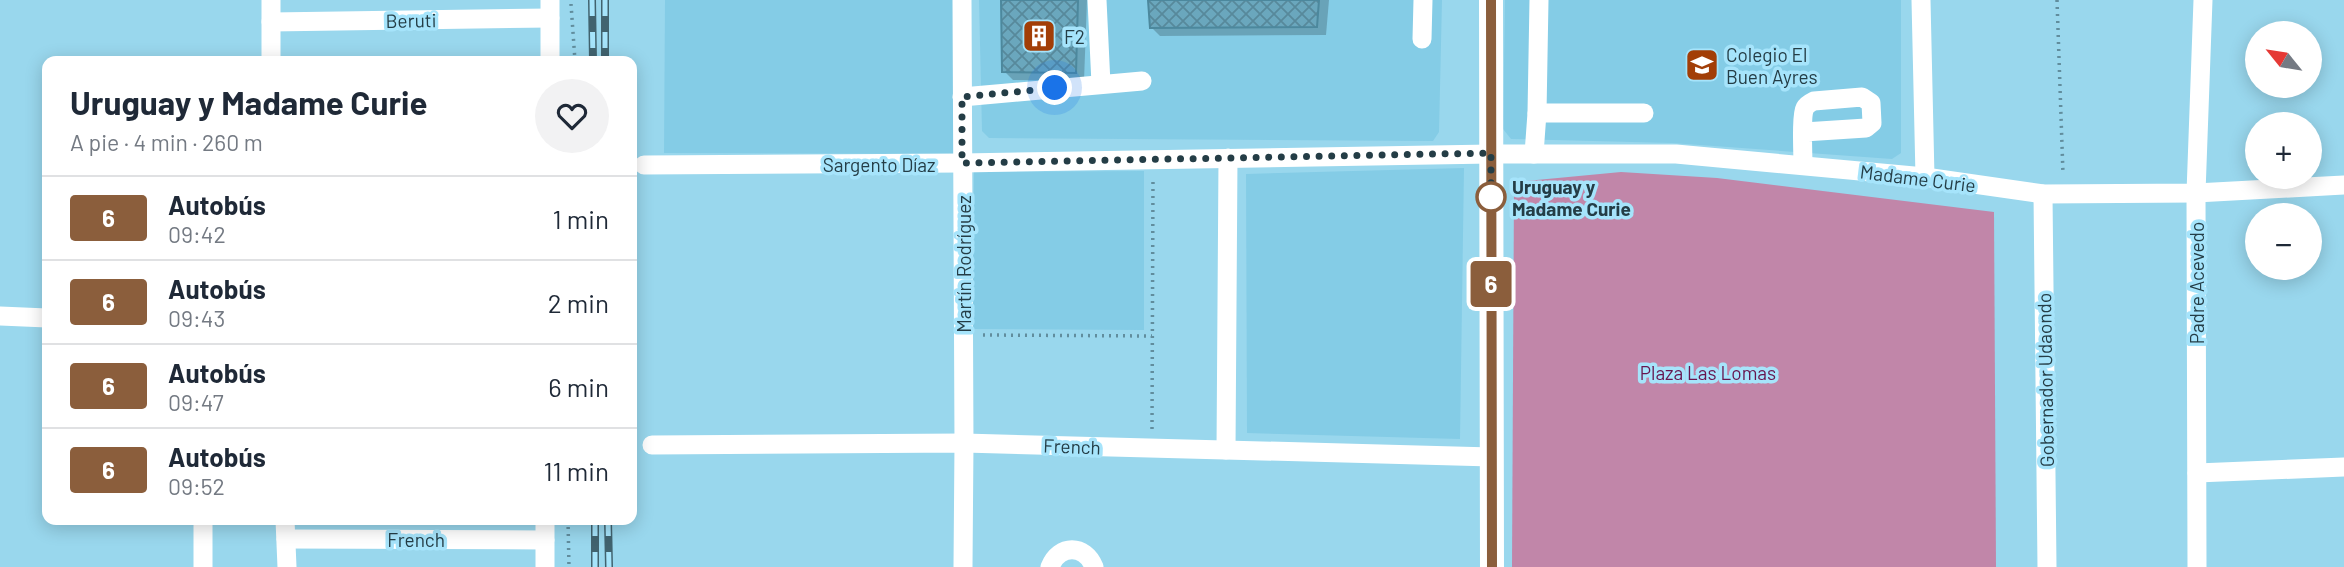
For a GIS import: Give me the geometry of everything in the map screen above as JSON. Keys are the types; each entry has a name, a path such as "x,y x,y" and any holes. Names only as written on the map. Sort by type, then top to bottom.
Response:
{"main road":[{"path":"1491,0 1492,567"}],"street":[{"path":"271,0 271,56"},
{"name":"Martín Rodríguez","path":"961,0 963,567"},
{"path":"1097,0 1101,84"},
{"path":"1422,39 1423,0"},
{"path":"1534,153 1538,0"},
{"path":"1921,0 1925,177"},
{"name":"Padre Acevedo","path":"2197,567 2196,193 2203,0"},
{"path":"550,9 550,56"},
{"name":"Beruti","path":"271,22 550,9"},
{"path":"962,97 1142,81"},
{"path":"1537,113 1644,113"},
{"path":"1803,165 1804,132"},
{"name":"Madame Curie","path":"1491,153 1676,154 1925,177 2043,194 2196,193 2344,185"},
{"name":"Sargento Díaz","path":"644,165 962,163 1491,153"},
{"path":"1226,450 1228,158"},
{"name":"Gobernador Udaondo","path":"2043,194 2048,567"},
{"path":"0,316 42,318"},
{"name":"French","path":"652,446 964,443 1492,457"},
{"path":"2197,473 2344,467"},
{"path":"202,567 203,525"},
{"path":"545,525 545,567"},
{"path":"286,529 287,567"},
{"name":"French","path":"286,529 545,540"},
{"path":"1050,567 1059,554 1072,549 1086,554 1094,567"}],"path":[{"path":"570,0 575,56"},
{"path":"2057,0 2063,194"},
{"path":"1152,448 1153,160"},
{"path":"963,335 1152,336"},
{"path":"568,525 569,567"}],"shaded area":[{"path":"665,0 953,0 954,154 664,153"},
{"path":"979,0 1442,0 1439,132 1433,141 989,138 982,131"},
{"name":"Colegio El Buen Ayres","path":"1505,0 1901,0 1901,153 1892,159 1672,143 1511,139 1503,129"},
{"path":"1464,168 1460,439 1247,433 1246,174"},
{"path":"1144,171 1144,330 972,329 974,172"}],"green space":[{"name":"Plaza Las Lomas","path":"1621,172 1717,178 1994,212 1996,567 1512,567 1514,188 1526,181"}],"building":[{"name":"F2","path":"1001,0 1078,0 1076,73 1002,72"},
{"path":"1148,0 1319,0 1317,27 1150,28"}],"railway":[{"path":"592,0 593,56"},
{"path":"605,0 605,56"},
{"path":"595,525 595,567"},
{"path":"608,525 609,567"}],"bus line":[{"name":"6","path":"1491,0 1492,567"}],"place":[{"name":"F2","path":"1039,36"},
{"name":"Colegio El Buen Ayres","path":"1702,65"},
{"name":"Uruguay y Madame Curie","path":"1491,197"}],"route":[{"path":"1055,88 962,97 962,163 1491,153 1491,209 1491,197"}]}
